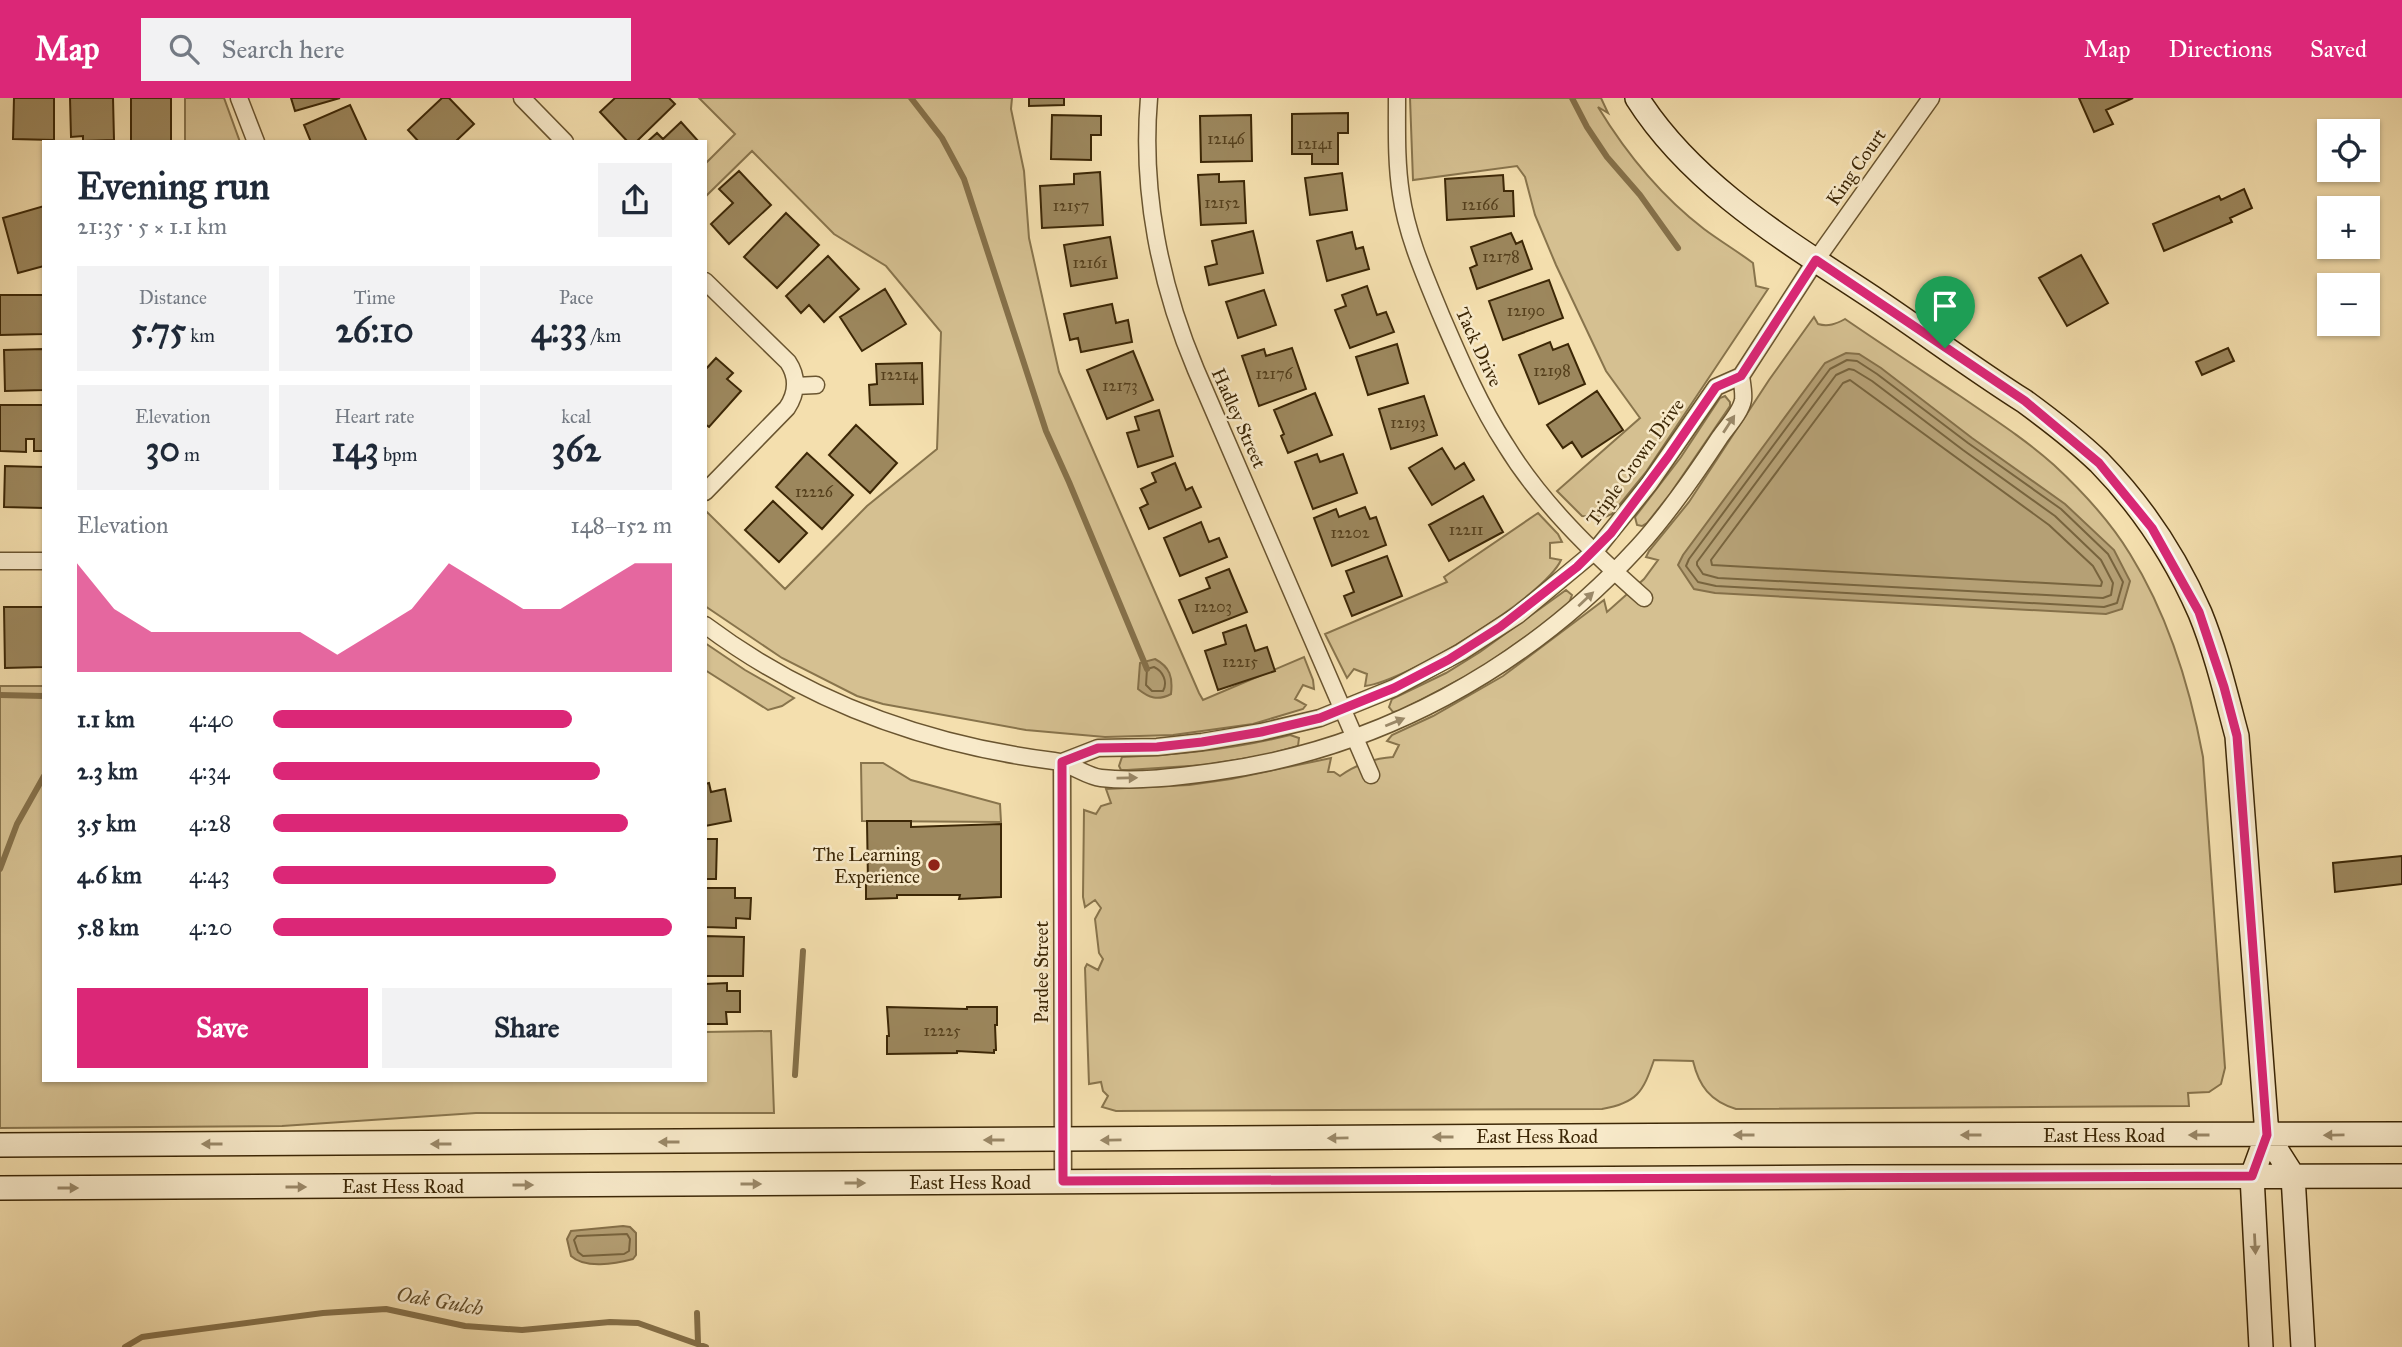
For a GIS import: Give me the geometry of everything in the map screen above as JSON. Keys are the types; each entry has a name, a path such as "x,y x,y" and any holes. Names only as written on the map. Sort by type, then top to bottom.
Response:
{"main road":[{"path":"1637,98 1654,125 1690,165 1714,186 1816,260 2025,401 2099,463 2152,528 2199,612 2237,736 2267,1135 2252,1176 2262,1347"},
{"name":"East Hess Road","path":"0,1145 2402,1134"},
{"path":"2267,1135 2293,1176 2303,1347"},
{"name":"East Hess Road","path":"0,1188 2402,1176"}],"street":[{"path":"239,98 255,140"},
{"path":"522,98 563,140"},
{"name":"Hadley Street","path":"1149,98 1148,145 1153,219 1160,260 1177,321 1371,775"},
{"name":"Tack Drive","path":"1397,98 1399,177 1404,211 1419,260 1478,396 1513,457 1550,506 1644,598"},
{"name":"King Court","path":"1816,260 1930,98"},
{"name":"Triple Crown Drive","path":"1062,762 1098,748 1157,747 1238,737 1300,723 1343,710 1394,688 1482,639 1538,599 1595,551 1632,508 1716,387 1741,376 1816,260"},
{"path":"707,283 788,362 793,371 795,386 787,408 707,490"},
{"name":"Triple Crown Drive","path":"707,626 782,676 851,709 905,729 969,746 1062,762 1098,778 1184,776 1275,762 1355,737 1410,716 1508,660 1558,624 1615,572 1667,512 1743,403 1741,376"},
{"path":"795,386 817,385"},
{"path":"0,561 42,561"},
{"name":"Pardee Street","path":"1062,762 1063,1181"}],"shaded area":[{"path":"185,98 224,98 239,140 185,140"},
{"path":"699,98 1012,98 1011,109 1024,171 1029,238 1059,372 1199,693 1203,700 1304,657 1314,689 1303,685 1295,699 1306,705 1303,709 1253,724 1173,735 1105,737 1026,730 883,704 857,696 782,658 707,607 707,512 785,589 867,506 937,449 941,332 886,266 834,234 752,151 707,195 707,162 735,134"},
{"path":"1410,98 1601,98 1608,113 1598,107 1645,173 1688,216 1753,263 1756,286 1768,289 1646,472 1612,514 1605,517 1582,516 1557,491 1640,418 1606,371 1535,215 1525,177 1517,166 1413,180"},
{"path":"1814,317 1818,324 1825,325 1845,319 2032,446 2095,507 2114,530 2144,577 2176,652 2203,757 2225,1068 2221,1084 2209,1092 2188,1093 2189,1106 1736,1109 1719,1102 1707,1091 1693,1061 1654,1060 1637,1094 1623,1103 1602,1109 1116,1111 1102,1107 1108,1096 1103,1091 1101,1082 1089,1084 1085,968 1087,964 1098,970 1103,959 1099,953 1095,919 1101,908 1095,900 1085,907 1083,897 1084,810 1096,814 1101,806 1111,803 1106,789 1189,785 1331,758 1328,772 1340,776 1365,763 1393,757 1399,745 1387,741 1392,735 1433,716 1503,676 1604,600 1607,612 1644,579 1658,560 1646,557 1649,551 1689,502"},
{"path":"1725,396 1730,406 1670,494 1647,523 1637,525 1635,517 1681,457 1720,398"},
{"path":"1538,513 1562,542 1550,543 1550,558 1561,560 1550,576 1503,615 1410,670 1365,686 1367,674 1354,669 1347,678 1325,634 1447,582 1444,577"},
{"path":"1566,590 1572,595 1569,603 1478,670 1400,711 1393,712 1389,707 1392,699 1446,673 1480,652"},
{"path":"707,644 794,698 782,706 768,710 707,671"},
{"path":"0,686 42,686 42,1082 707,1082 707,1032 771,1031 774,1113 476,1113 282,1126 0,1128"},
{"path":"1290,735 1299,738 1298,746 1266,755 1205,765 1127,770 1121,770 1119,766 1122,757 1206,750"},
{"path":"861,763 883,763 911,780 1000,804 1001,822 862,821"}],"water":[{"path":"1846,353 1859,354 1881,368 1972,438 2065,504 2114,550 2130,581 2122,609 2106,614 1715,593 1694,589 1678,565 1683,555 1825,363"},
{"path":"1155,659 1164,665 1171,678 1171,694 1158,698 1138,689 1140,663"},
{"path":"630,1227 636,1233 636,1255 633,1259 592,1264 571,1256 567,1239 571,1231"}],"building":[{"path":"14,98 54,98 54,140 13,139"},
{"path":"70,98 113,98 114,140 83,140 83,136 71,137"},
{"path":"131,98 171,98 171,140 131,140"},
{"path":"291,98 340,98 295,111"},
{"path":"442,98 449,98 474,124 457,140 417,140 408,130"},
{"path":"615,98 669,98 675,104 638,140 626,140 600,112"},
{"path":"1029,98 1064,98 1064,105 1029,106"},
{"path":"2079,98 2133,98 2106,110 2113,124 2094,132"},
{"path":"350,105 366,140 310,140 304,125"},
{"path":"1348,113 1348,133 1338,133 1338,164 1312,164 1312,154 1292,154 1292,114"},
{"path":"1052,115 1101,116 1101,135 1091,135 1091,160 1051,159"},
{"path":"1251,115 1252,161 1201,162 1200,116"},
{"path":"681,122 697,140 649,140 657,133 663,139"},
{"path":"739,171 771,205 729,244 711,224 733,203 719,189"},
{"path":"1100,172 1103,225 1042,228 1040,186 1074,184 1074,174"},
{"path":"1342,173 1347,210 1310,215 1305,178"},
{"path":"1219,174 1219,182 1244,181 1246,223 1201,225 1198,175"},
{"path":"1503,175 1504,191 1513,191 1514,216 1447,220 1445,179"},
{"path":"2244,189 2252,208 2230,218 2232,222 2164,251 2153,224 2219,196 2221,200"},
{"path":"42,207 42,267 18,273 3,218"},
{"path":"786,213 819,245 777,288 744,257"},
{"path":"1253,231 1263,273 1209,285 1205,267 1217,264 1212,241"},
{"path":"1352,232 1356,249 1363,247 1369,269 1327,281 1317,241"},
{"path":"1511,233 1516,244 1522,241 1532,269 1477,289 1470,268 1477,265 1471,247"},
{"path":"1110,237 1117,278 1071,286 1064,245"},
{"path":"2081,255 2108,303 2067,326 2039,278"},
{"path":"828,256 859,289 824,322 809,305 801,313 786,296"},
{"path":"1549,280 1563,318 1503,340 1489,301"},
{"path":"1367,286 1377,315 1386,312 1394,332 1350,348 1335,310 1346,306 1342,295"},
{"path":"885,289 906,324 862,351 840,317"},
{"path":"1264,290 1276,325 1238,338 1226,302"},
{"path":"0,295 42,295 42,334 0,335"},
{"path":"1112,304 1116,323 1128,320 1132,342 1081,352 1078,338 1070,340 1064,314"},
{"path":"1550,342 1553,350 1568,344 1585,384 1539,404 1519,355"},
{"path":"1397,344 1408,383 1368,395 1356,357"},
{"path":"1292,348 1306,389 1259,406 1242,356 1264,349 1266,356"},
{"path":"2228,348 2234,361 2202,375 2196,362"},
{"path":"42,349 42,390 5,391 4,350"},
{"path":"1133,351 1153,400 1107,419 1087,370"},
{"path":"716,358 733,373 727,379 741,391 709,427 707,426 707,368"},
{"path":"922,363 923,404 870,405 869,385 877,384 876,364"},
{"path":"1597,391 1623,430 1582,457 1572,442 1563,448 1547,425"},
{"path":"1315,393 1332,435 1288,453 1274,410"},
{"path":"1424,396 1437,435 1391,449 1379,409"},
{"path":"0,405 42,405 42,451 34,451 34,439 26,439 26,452 0,451"},
{"path":"1159,410 1173,456 1138,467 1127,433 1139,430 1135,417"},
{"path":"856,425 897,463 870,493 829,455"},
{"path":"1442,448 1455,469 1464,463 1474,480 1432,505 1409,468"},
{"path":"807,453 853,495 822,529 776,487"},
{"path":"1317,454 1320,462 1343,454 1357,493 1313,509 1295,462"},
{"path":"1175,463 1186,490 1192,487 1201,507 1149,529 1140,508 1148,504 1141,489 1156,482 1152,473"},
{"path":"5,466 42,467 42,508 4,507"},
{"path":"1483,496 1503,532 1449,561 1429,525"},
{"path":"773,501 807,533 779,562 745,530"},
{"path":"1365,507 1370,519 1376,517 1386,545 1332,566 1314,518 1336,509 1339,517"},
{"path":"1201,522 1209,542 1219,538 1227,557 1180,576 1164,538"},
{"path":"1387,556 1402,596 1352,616 1344,596 1354,592 1346,571"},
{"path":"1229,569 1247,612 1193,633 1179,600 1210,588 1206,578"},
{"path":"4,607 42,607 42,667 5,668"},
{"path":"1246,625 1255,651 1267,647 1275,671 1218,690 1205,651 1226,644 1223,633"},
{"path":"707,784 711,792 725,789 731,821 707,826"},
{"name":"The Learning Experience","path":"867,821 911,821 911,827 1001,824 1001,897 959,899 960,895 897,895 897,898 866,899"},
{"path":"707,839 717,839 716,879 707,879"},
{"path":"2402,856 2402,884 2335,892 2333,863"},
{"path":"707,888 735,888 735,898 751,898 750,919 736,918 736,928 707,927"},
{"path":"707,936 744,937 743,976 707,976"},
{"path":"727,983 727,991 740,991 740,1012 726,1012 727,1024 707,1024 707,984"},
{"path":"887,1007 997,1007 996,1050 994,1053 957,1051 887,1054"}],"waterway":[{"path":"911,98 942,138 964,179 1046,431 1147,669"},
{"path":"1572,98 1607,157 1640,195 1678,248"},
{"path":"0,695 42,696"},
{"path":"0,869 17,824 42,780"},
{"path":"795,1075 803,951"},
{"name":"Oak Gulch","path":"125,1347 142,1337 323,1313 386,1309 465,1326 522,1330 610,1322 638,1323 706,1347"},
{"path":"697,1313 698,1343"}],"place":[{"name":"The Learning Experience","path":"934,865"}],"route":[{"path":"1816,260 1945,348 2025,401 2099,463 2152,528 2199,612 2237,736 2267,1135 2252,1176 1063,1181 1062,762 1098,748 1157,747 1202,742 1238,737 1320,718 1394,688 1448,660 1500,627 1577,567 1611,533 1632,508 1716,387 1741,376 1816,260"}]}
